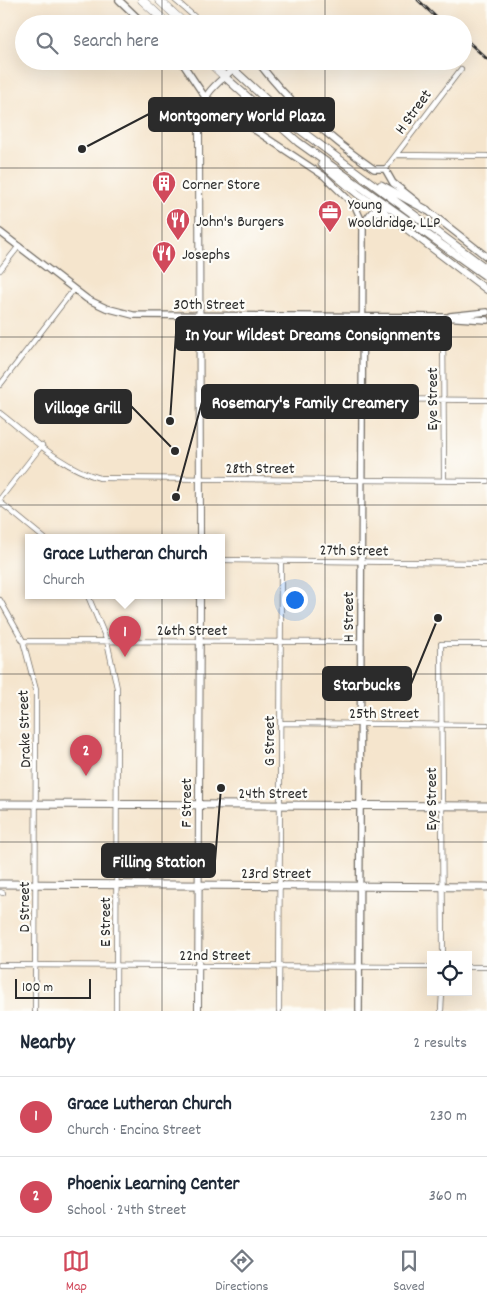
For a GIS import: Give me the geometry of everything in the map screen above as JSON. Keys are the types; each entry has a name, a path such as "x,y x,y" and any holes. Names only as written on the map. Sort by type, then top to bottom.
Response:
{"highway":[{"path":"142,0 158,15"},
{"path":"159,0 175,15"},
{"path":"218,70 225,77"}],"main road":[{"path":"200,534 199,118 205,97 232,70"},
{"path":"234,70 296,127 347,164 473,263 487,277"},
{"path":"225,77 358,194 487,290"},
{"path":"298,142 473,263 487,269"},
{"path":"347,164 427,210 487,256"},
{"path":"363,224 372,212 384,212"},
{"name":"F Street","path":"198,1011 200,599"},
{"name":"24th Street","path":"0,804 487,806"},
{"path":"0,884 36,886"},
{"name":"23rd Street","path":"36,886 487,886"}],"street":[{"path":"119,0 135,15"},
{"path":"175,0 192,15"},
{"path":"187,70 205,97 324,176 355,206 363,224"},
{"path":"265,70 287,96 322,130 374,169 385,169 393,183 427,210"},
{"name":"H Street","path":"385,169 460,70"},
{"path":"397,155 487,156"},
{"name":"H Street","path":"359,1011 363,224"},
{"name":"30th Street","path":"0,232 96,304 120,312 140,315 487,320"},
{"path":"0,270 19,246"},
{"path":"0,385 74,289"},
{"name":"30th Street","path":"443,318 487,312"},
{"name":"Eye Street","path":"443,318 444,480"},
{"path":"362,399 487,400"},
{"name":"28th Street","path":"0,413 70,467 100,478 487,480"},
{"path":"39,534 0,501 42,446"},
{"name":"27th Street","path":"225,560 487,563"},
{"name":"G Street","path":"279,1011 281,561"},
{"name":"E Street","path":"89,599 107,641 114,671 118,705 116,1011"},
{"name":"Drake Street","path":"0,600 23,641 36,690 37,804"},
{"name":"26th Street","path":"23,641 361,642"},
{"name":"Eye Street","path":"443,951 442,644 487,644"},
{"name":"25th Street","path":"280,723 487,725"},
{"name":"D Street","path":"35,1011 37,804"},
{"name":"22nd Street","path":"0,965 427,967"},
{"path":"472,967 487,967"},
{"path":"441,1011 442,996"}],"railway":[{"path":"418,0 434,15"},
{"path":"472,45 487,59"}],"place":[{"name":"Montgomery World Plaza","path":"82,149"},
{"name":"Corner Store","path":"164,204"},
{"name":"Young Wooldridge, LLP","path":"330,233"},
{"name":"John's Burgers","path":"178,241"},
{"name":"Josephs","path":"164,274"},
{"name":"In Your Wildest Dreams Consignments","path":"170,421"},
{"name":"Village Grill","path":"175,451"},
{"name":"Rosemary's Family Creamery","path":"176,497"},
{"name":"Starbucks","path":"438,618"},
{"name":"Grace Lutheran Church","path":"125,657"},
{"name":"Phoenix Learning Center","path":"86,776"},
{"name":"Filling Station","path":"221,788"}]}
